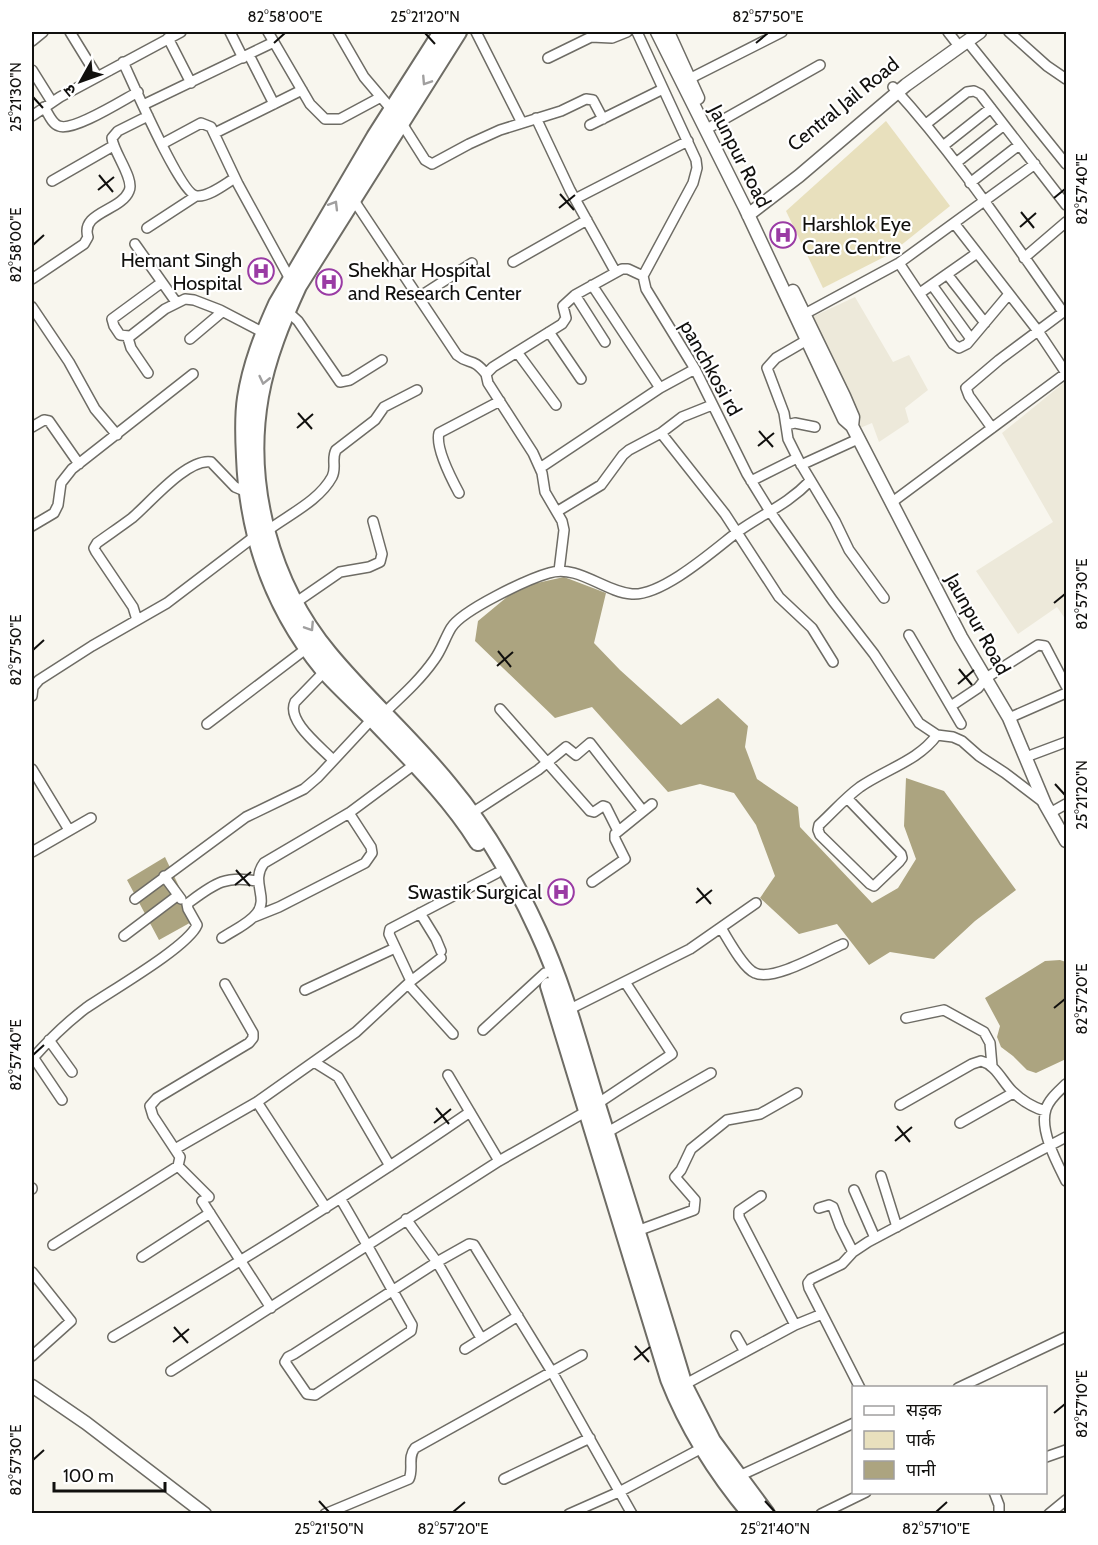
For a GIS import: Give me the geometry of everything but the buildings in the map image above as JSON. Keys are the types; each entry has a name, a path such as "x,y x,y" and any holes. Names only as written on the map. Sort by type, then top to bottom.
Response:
{"highway":[{"path":"442,32 391,110 290,279 270,335 260,397 257,473 261,533 295,603 327,652 475,838 497,873 517,912 544,973 592,1108 679,1388 702,1448 726,1484 751,1514"},
{"path":"458,32 391,110 353,199 298,286 287,311 257,351 246,400 244,442 247,492 279,599 308,648 325,671 378,716 449,784 472,813 519,891 539,932 570,1009 592,1108 606,1133 637,1231 679,1388 712,1441 766,1514"}],"street":[{"path":"32,41 43,32"},
{"path":"70,32 97,76"},
{"path":"32,116 97,76 181,32"},
{"path":"231,32 274,104"},
{"path":"268,32 317,113 325,119 340,119 391,110"},
{"path":"338,32 364,77 391,110 424,160 432,165 469,144 590,99 596,104 603,119"},
{"path":"476,32 522,123"},
{"path":"548,58 591,37 612,38 627,32"},
{"path":"486,374 493,367 565,321 563,306 575,295 615,271 628,269 643,276 693,183 696,160 637,32"},
{"name":"Jaunpur Road","path":"657,32 750,209 801,316 844,396 853,417 852,426"},
{"name":"Jaunpur Road","path":"668,32 707,126"},
{"path":"689,79 782,32"},
{"name":"Central Jail Road","path":"750,209 959,36 980,32"},
{"path":"1010,32 1047,66 1066,79"},
{"path":"959,36 1066,164"},
{"path":"168,38 191,83"},
{"path":"143,105 274,42"},
{"path":"123,62 186,189 196,196"},
{"path":"575,199 820,65"},
{"path":"32,70 54,123 60,127 78,123 138,92"},
{"path":"590,125 663,89"},
{"path":"215,133 302,90"},
{"path":"896,90 943,146 1065,311 966,388 969,396 992,428"},
{"path":"926,124 967,92 974,91 980,94 1066,205"},
{"path":"943,146 991,108"},
{"path":"32,279 84,244 88,237 86,229 88,223 129,193 130,184 111,141 114,134 148,116"},
{"path":"536,118 575,199 615,271"},
{"path":"162,144 201,123 206,124 215,133 235,178 290,279"},
{"path":"956,163 1004,125"},
{"path":"970,183 1020,145"},
{"path":"52,181 114,147"},
{"path":"801,316 899,263 1035,164"},
{"path":"147,228 196,196 204,195 235,178"},
{"path":"353,199 457,355 460,358 474,361 486,374 488,383 533,453 540,468 545,492 558,511 564,530 559,571"},
{"path":"513,262 587,220"},
{"path":"1024,258 1066,222"},
{"path":"891,503 1066,373 1038,332 954,223"},
{"path":"135,244 176,302"},
{"path":"920,293 977,253"},
{"path":"419,297 472,263"},
{"path":"899,263 956,347 963,347 1009,294"},
{"path":"947,274 985,323"},
{"name":"panchkosi rd","path":"643,276 646,289 695,369 751,481 833,601 874,654 919,723 937,735 962,741 1048,808"},
{"path":"161,283 112,319 120,335 129,336 176,302 185,299 194,300 270,335"},
{"path":"592,285 660,388"},
{"path":"932,285 971,339"},
{"path":"575,295 605,342"},
{"path":"32,307 69,362 95,409 117,435"},
{"path":"287,311 298,321 340,382 345,382 382,360"},
{"path":"190,339 222,312"},
{"name":"Jaunpur Road","path":"801,316 807,340 844,419 852,426 961,637 1009,718 1048,808 1066,841"},
{"path":"549,332 581,379"},
{"path":"129,336 129,343 148,373"},
{"path":"807,340 776,358 767,368 778,396 788,439 849,550 884,598"},
{"path":"517,352 556,405"},
{"path":"540,468 660,388 695,369"},
{"path":"32,526 54,513 58,505 62,483 79,464 193,374"},
{"path":"32,696 33,687 39,680 167,603 322,490 334,472 336,450 375,420 384,407 417,390"},
{"path":"459,493 444,460 438,438 439,433 500,401"},
{"path":"558,511 602,485 623,455 661,433 676,420 712,405"},
{"path":"32,426 44,420 49,421 79,464"},
{"path":"786,424 795,423 815,427"},
{"path":"661,433 703,485 779,597 812,628 833,662"},
{"path":"751,481 858,439"},
{"path":"137,620 133,607 96,552 94,548 96,543 133,517 169,483 200,463 211,462 235,487 247,492"},
{"path":"135,899 246,817 304,789 411,687 436,658 452,627 461,618 517,586 559,571 622,592 644,593 656,589 693,566 737,533 771,513 798,494 810,481"},
{"path":"295,603 340,572 369,567 380,562 382,554 374,520"},
{"path":"909,635 961,724"},
{"path":"951,706 978,687 986,678 1042,644 1066,686"},
{"path":"207,724 308,648"},
{"path":"325,671 300,696 292,708 299,725 333,760"},
{"path":"1009,718 1066,693"},
{"path":"500,709 590,811 594,812 603,806 606,807 618,831"},
{"path":"847,798 901,854 902,858 899,862 874,886 820,835 819,825 847,798 862,786 911,759 937,735"},
{"path":"1026,758 1066,742"},
{"path":"472,813 548,763 566,747 576,755 590,743 643,811"},
{"path":"254,917 261,907 257,881 260,869 270,859 349,813 415,764"},
{"path":"32,769 69,830"},
{"path":"592,882 625,858 615,839 618,831 652,804"},
{"path":"1048,808 1066,804"},
{"path":"222,938 254,917 351,871 370,859 371,847 349,813"},
{"path":"32,852 91,818"},
{"path":"453,1034 410,983 389,934 390,929 497,873"},
{"path":"62,1100 32,1058 85,1009 139,974 191,935 197,925 187,904 177,896 164,876"},
{"path":"187,904 202,892 226,880 244,878 257,881"},
{"path":"124,936 177,896"},
{"path":"570,1009 690,949 756,903"},
{"path":"175,1149 257,1102 356,1032 441,955 436,939 420,913"},
{"path":"721,928 747,967 754,973 765,975 778,973 843,944"},
{"path":"305,990 395,948"},
{"path":"483,1030 544,973"},
{"path":"171,1371 499,1161 592,1108 672,1054 626,982"},
{"path":"52,1245 178,1166 180,1157 150,1111 150,1106 152,1101 249,1043 253,1038 253,1033 225,984"},
{"path":"906,1018 939,1010 984,1032 990,1043 992,1066"},
{"path":"49,1040 72,1072"},
{"path":"900,1106 981,1061 992,1066 1013,1093 1030,1106 1045,1111"},
{"path":"314,1062 338,1077 390,1166"},
{"path":"606,1133 711,1073"},
{"path":"448,1075 499,1161"},
{"path":"1066,1084 1049,1102 1044,1122 1054,1157 1066,1181"},
{"path":"637,1231 694,1210 695,1200 675,1177 692,1149 704,1137 727,1120 760,1114 797,1093"},
{"path":"960,1124 1013,1093"},
{"path":"257,1102 326,1208"},
{"path":"113,1337 241,1262 470,1112"},
{"path":"859,1386 808,1283 811,1279 842,1264 853,1252 875,1238 1066,1137"},
{"path":"178,1166 205,1199 210,1213 271,1308"},
{"path":"881,1176 897,1227"},
{"path":"854,1190 875,1238"},
{"path":"761,1196 745,1205 739,1211 739,1217 795,1325"},
{"path":"340,1198 367,1244 393,1292 412,1325 411,1330 315,1395 307,1394 285,1362 288,1357 393,1292 437,1263 469,1244 474,1245 552,1372 632,1514"},
{"path":"819,1208 829,1205 833,1207 853,1252"},
{"path":"142,1257 210,1213"},
{"path":"406,1220 437,1263 482,1338"},
{"path":"32,1272 71,1321 32,1356"},
{"path":"679,1388 795,1325 822,1314"},
{"path":"465,1349 518,1316"},
{"path":"736,1336 745,1352"},
{"path":"962,1386 1066,1337"},
{"path":"325,1514 409,1479 412,1473 410,1458 415,1448 582,1355"},
{"path":"32,1386 205,1514"},
{"path":"737,1477 852,1424"},
{"path":"504,1479 590,1438"},
{"path":"571,1513 621,1491 702,1448"},
{"path":"1047,1457 1066,1450"},
{"path":"821,1514 862,1494"},
{"path":"995,1494 999,1505 999,1514"},
{"path":"1049,1514 1066,1500"}],"shaded area":[{"path":"855,297 893,362 909,355 928,390 905,408 909,422 879,442 872,423 860,428 810,318"},
{"path":"1066,381 1066,620 1057,607 1018,634 976,571 1053,522 1002,433"}],"green space":[{"path":"886,121 950,206 890,254 823,288 786,211"}],"water":[{"path":"564,577 606,593 594,643 620,670 681,725 718,698 748,726 745,747 757,779 798,807 800,827 872,903 898,888 916,859 904,826 906,778 944,791 1016,890 975,921 934,959 890,952 869,965 837,924 799,934 760,898 775,876 756,825 734,793 700,784 668,792 592,707 555,718 475,641 478,621 519,587"},
{"path":"165,857 195,920 159,940 127,880"},
{"path":"1045,961 1066,962 1066,1059 1036,1073 1027,1070 1001,1047 997,1037 1000,1026 985,998"}],"place":[{"name":"Harshlok Eye Care Centre","path":"783,235"},
{"name":"Hemant Singh Hospital","path":"261,271"},
{"name":"Shekhar Hospital and Research Center","path":"329,282"},
{"name":"Swastik Surgical","path":"561,892"}]}
